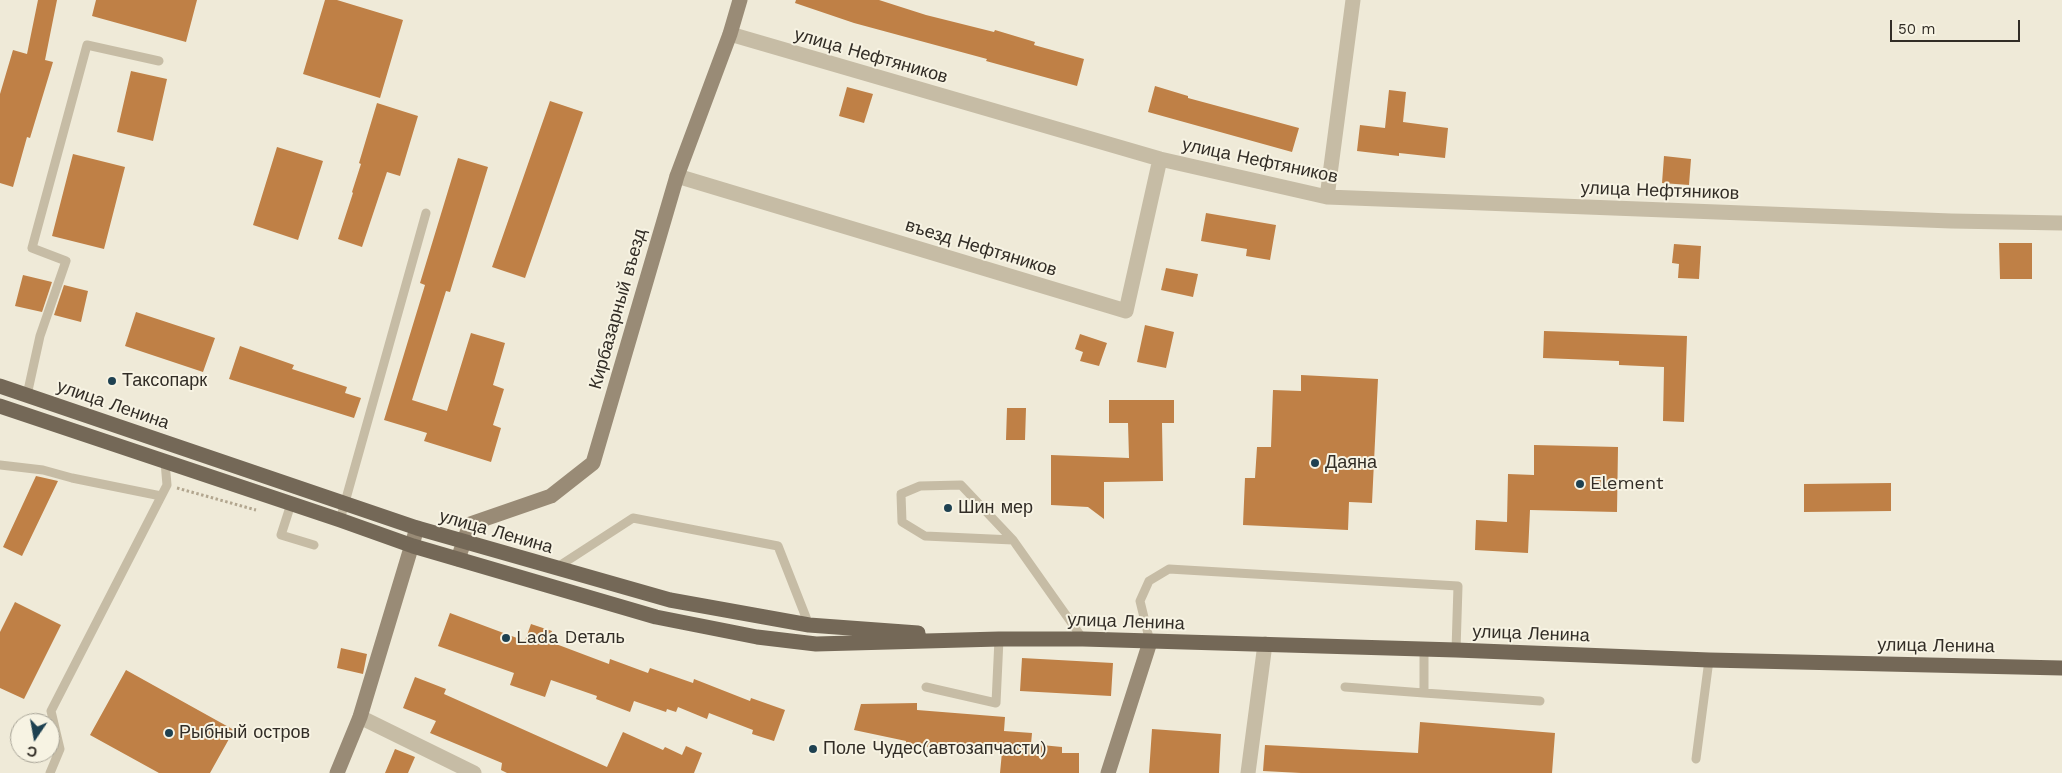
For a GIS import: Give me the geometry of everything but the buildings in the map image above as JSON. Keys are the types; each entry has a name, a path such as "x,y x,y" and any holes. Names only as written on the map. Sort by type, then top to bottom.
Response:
{"main road":[{"name":"улица Ленина","path":"0,386 343,513 413,546 656,617 757,637 816,644 999,639 1083,639 1456,650 1709,660 2062,668"},
{"name":"улица Ленина","path":"0,406 291,504 417,528 670,600 809,625 999,639"}],"street":[{"name":"Кирбазарный въезд","path":"458,559 470,524 551,496 593,464 677,176 730,34 740,0"},
{"path":"1327,198 1353,0"},
{"name":"улица Нефтяников","path":"730,34 1160,159 1327,198 1950,220 2062,222"},
{"name":"въезд Нефтяников","path":"677,176 1126,311 1160,159"},
{"path":"336,773 360,717 417,528"},
{"path":"1108,773 1150,642"},
{"path":"1248,773 1265,644"},
{"path":"360,717 474,773"}],"lane":[{"path":"27,395 40,336 66,261 32,248 88,45 160,61"},
{"path":"343,513 426,213"},
{"path":"50,773 60,750 51,711 167,485 165,462"},
{"path":"0,465 43,470 81,480 161,496"},
{"path":"1013,540 925,536 902,522 901,494 920,486 961,485 1013,540 1083,639"},
{"path":"291,504 282,535 314,545"},
{"path":"556,568 633,518 778,546 809,625"},
{"path":"1150,642 1140,601 1150,581 1169,569 1458,586 1456,650"},
{"path":"926,687 996,703 999,639"},
{"path":"1424,649 1424,693"},
{"path":"1696,759 1709,660"},
{"path":"1345,687 1540,701"}],"path":[{"path":"167,485 259,511"}],"place":[{"name":"Таксопарк","path":"112,381"},
{"name":"Даяна","path":"1315,463"},
{"name":"Element","path":"1580,484"},
{"name":"Шин мер","path":"948,508"},
{"name":"Lada Dеталь","path":"506,638"},
{"name":"Рыбный остров","path":"169,733"},
{"name":"Поле Чудес(автозапчасти)","path":"813,749"}]}
